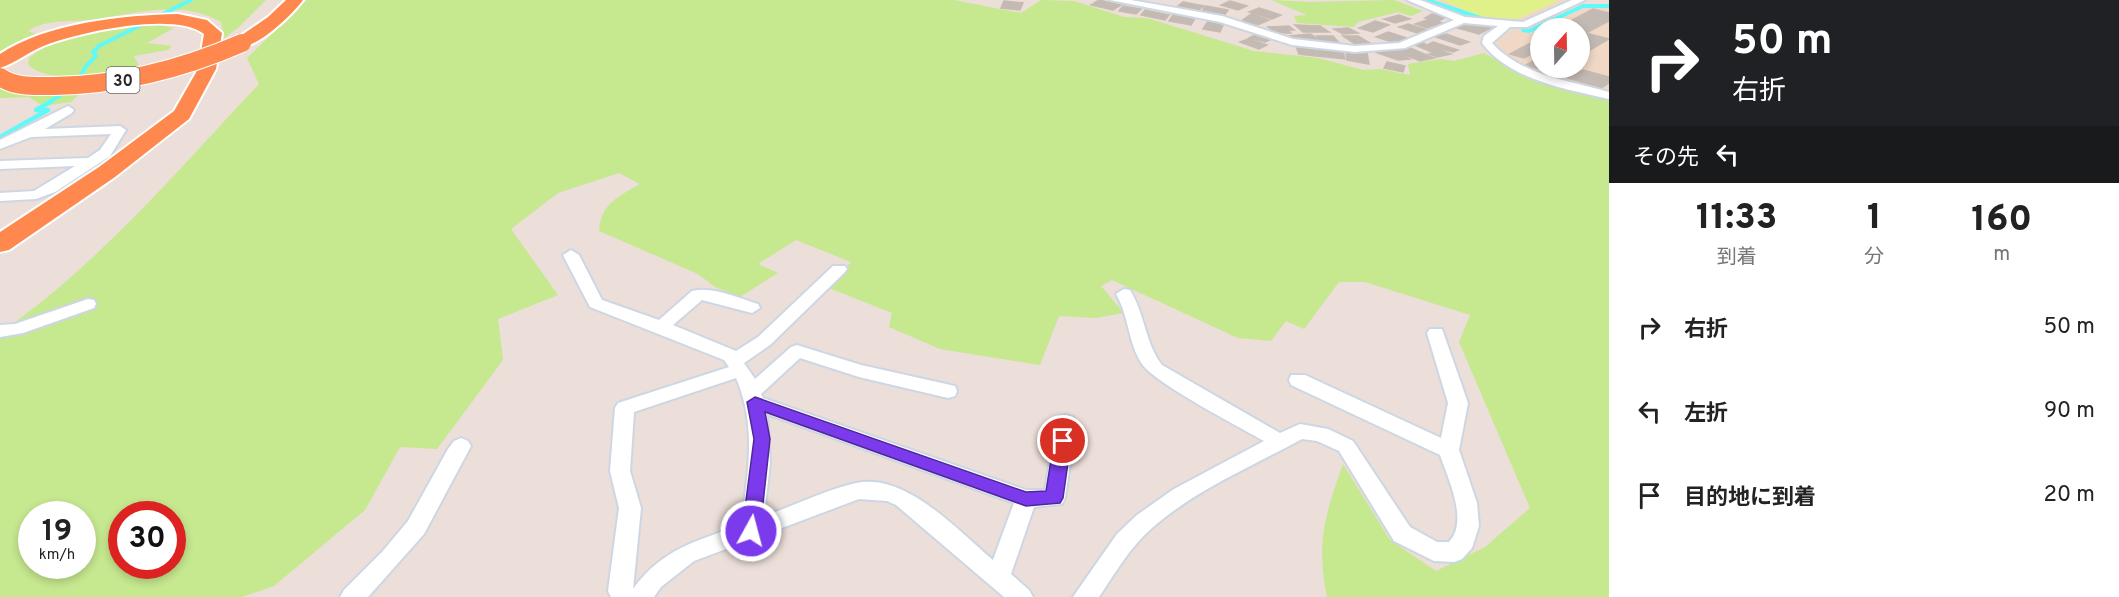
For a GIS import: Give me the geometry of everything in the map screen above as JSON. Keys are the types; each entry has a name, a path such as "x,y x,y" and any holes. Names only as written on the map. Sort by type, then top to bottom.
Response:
{"highway":[{"name":"30","path":"236,42 282,0"},
{"name":"30","path":"0,244 107,172 160,132 185,89 196,41 193,29 185,20 139,18 86,28 46,41 18,58 5,70 16,84 37,86 105,83 173,69 236,42 274,21 295,0"}],"street":[{"path":"1115,0 1222,19 1292,42 1355,49 1401,46 1463,20"},
{"path":"1412,0 1463,20 1507,24 1532,23 1580,0"},
{"path":"1507,24 1488,38 1486,43 1501,59 1533,74 1609,96"},
{"path":"0,145 29,133 68,110"},
{"path":"0,197 36,195 50,189 105,153 120,130 29,133"},
{"path":"0,165 90,162"},
{"path":"571,255 596,303 662,327 730,356 737,366 754,397 762,439 751,531"},
{"path":"624,597 620,591 630,507 620,471 625,408 737,366 838,269"},
{"path":"1124,294 1130,302 1144,357 1156,369 1280,441"},
{"path":"662,327 698,295 716,297 752,308"},
{"path":"0,331 28,326 88,304"},
{"path":"1085,597 1125,541 1145,521 1182,495 1300,431 1321,434 1346,446 1401,534 1434,551 1454,552 1464,541 1468,526 1466,503 1449,450 1458,403 1436,333"},
{"path":"754,397 797,351 859,371 948,391"},
{"path":"1298,380 1449,450"},
{"path":"754,397 1026,499 1054,498 1066,422"},
{"path":"352,597 378,571 423,517 444,472 460,446"},
{"path":"641,597 653,579 686,554 858,491 889,493 904,499 1021,597"},
{"path":"998,578 1026,499"}],"shaded area":[{"path":"1430,0 1573,0 1530,18 1524,23 1487,20"},
{"path":"1587,7 1609,7 1609,94 1556,78 1590,78 1590,18 1563,18"},
{"path":"1514,29 1530,34 1530,70 1493,48 1494,39"}],"green space":[{"path":"0,0 266,0 238,28 224,38 221,22 197,12 170,9 42,25 28,31 38,35 0,53"},
{"path":"307,0 954,0 1021,13 1041,0 1074,1 1124,17 1147,18 1254,51 1318,58 1363,70 1380,69 1410,75 1408,64 1441,59 1454,61 1484,53 1530,75 1530,78 1541,78 1609,98 1609,597 1327,597 1322,544 1327,514 1343,464 1390,540 1436,571 1485,547 1530,508 1459,342 1470,315 1365,282 1339,282 1304,329 1286,321 1271,341 1238,338 1112,280 1101,286 1124,313 1095,318 1059,316 1040,365 940,349 889,327 892,313 829,288 851,262 796,240 758,264 778,273 740,297 715,287 698,274 599,231 600,221 607,207 618,197 640,184 619,173 558,193 511,229 558,295 498,319 503,360 437,449 400,447 365,510 274,586 242,597 0,597 0,333 36,306 104,247 259,84 247,58"},
{"path":"1271,0 1310,2 1394,0 1423,11 1411,16 1398,12 1358,22 1354,27 1297,23 1294,16 1307,15"},
{"path":"1442,0 1558,1 1517,19 1481,17"},
{"path":"131,24 156,24 174,28 147,43 172,46 168,50 134,56 140,68 98,74 64,76 49,74 36,71 28,64 29,58 52,44 91,32"},
{"path":"0,88 81,92 71,102 43,106 29,97 0,98"}],"building":[{"path":"1099,0 1121,5 1113,10 1091,5"},
{"path":"1004,1 1023,3 1020,10 1001,8"},
{"path":"1230,1 1247,6 1238,10 1221,5"},
{"path":"1183,2 1204,6 1199,10 1178,6"},
{"path":"1123,6 1141,9 1136,14 1119,11"},
{"path":"1206,6 1228,10 1224,16 1201,12"},
{"path":"1259,8 1281,15 1272,19 1249,12"},
{"path":"1593,9 1609,13 1609,21 1590,31 1590,18 1576,18"},
{"path":"1145,10 1169,15 1165,20 1141,15"},
{"path":"1174,13 1196,17 1191,25 1169,21"},
{"path":"1251,14 1269,20 1255,26 1240,22"},
{"path":"1432,14 1446,17 1439,21 1425,18"},
{"path":"1399,15 1410,19 1395,23 1384,19"},
{"path":"1430,19 1442,23 1427,28 1415,24"},
{"path":"1208,21 1224,23 1220,32 1203,29"},
{"path":"1375,21 1389,25 1373,32 1359,28"},
{"path":"1467,21 1491,28 1479,34 1454,27"},
{"path":"1408,24 1427,30 1417,33 1399,27"},
{"path":"1295,25 1320,26 1329,32 1303,32"},
{"path":"1289,26 1294,30 1288,30 1291,33 1276,33 1268,27"},
{"path":"1348,28 1358,33 1343,34 1334,29"},
{"path":"1388,32 1407,38 1395,43 1376,37"},
{"path":"1257,34 1272,39 1265,42 1249,38"},
{"path":"1310,34 1320,40 1297,42 1288,36"},
{"path":"1446,34 1469,42 1460,45 1436,37"},
{"path":"1590,34 1609,39 1590,50"},
{"path":"1317,36 1333,36 1340,44 1324,43"},
{"path":"1343,36 1358,36 1373,45 1358,46"},
{"path":"1248,39 1267,45 1259,49 1240,42"},
{"path":"1433,42 1458,50 1453,52 1427,45"},
{"path":"1424,43 1451,54 1437,57 1429,54 1434,53 1415,45"},
{"path":"1530,43 1530,55 1524,58 1510,54"},
{"path":"1296,47 1314,49 1317,56 1299,54"},
{"path":"1316,48 1343,51 1345,59 1317,56"},
{"path":"1410,48 1434,58 1420,61 1396,51"},
{"path":"1346,50 1367,53 1369,64 1347,60"},
{"path":"1393,50 1410,59 1398,60 1375,52"},
{"path":"1387,62 1405,66 1403,72 1384,68"},
{"path":"1590,72 1609,77 1609,83 1601,88 1568,78 1590,78"}],"waterway":[{"path":"77,82 86,66 96,56 93,52 99,46 191,0"},
{"path":"1427,0 1483,19"},
{"path":"1523,30 1529,31 1583,6 1609,6"},
{"path":"49,102 68,91"},
{"path":"0,137 48,110 36,110 52,101"}],"route":[{"path":"751,531 762,439 755,402 1026,499 1054,498 1063,441"}]}
